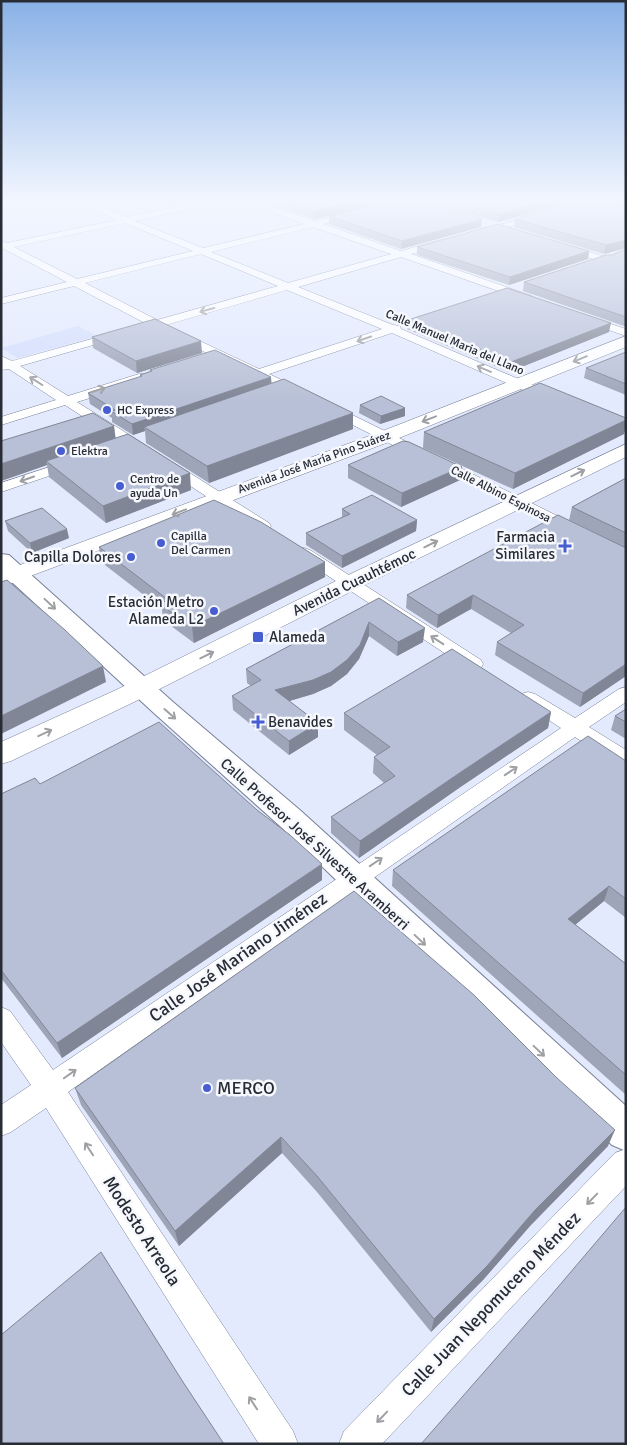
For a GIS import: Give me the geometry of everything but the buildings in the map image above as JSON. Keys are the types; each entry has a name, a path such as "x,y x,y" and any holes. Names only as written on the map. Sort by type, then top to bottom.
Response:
{"highway":[{"name":"Avenida José María Pino Suárez","path":"7,571 217,498 387,436 626,341"},
{"name":"Avenida Cuauhtémoc","path":"1,754 626,450"}],"main road":[{"name":"Calle Profesor José Silvestre Aramberri","path":"7,571 291,818 626,1132"}],"street":[{"name":"Calle Albino Espinosa","path":"49,268 156,324 387,436 584,535"},
{"path":"1,301 133,268"},
{"name":"Calle Manuel Maria del Llano","path":"240,268 563,402"},
{"path":"4,364 156,324 353,268"},
{"path":"443,268 542,303"},
{"path":"491,297 524,286"},
{"path":"575,315 626,332"},
{"path":"259,374 410,324"},
{"path":"200,359 217,354"},
{"path":"4,364 66,400 279,536"},
{"path":"1,421 156,372"},
{"path":"271,394 288,388"},
{"path":"114,449 150,437"},
{"path":"1,488 86,459"},
{"path":"295,546 486,671"},
{"path":"518,692 626,760"},
{"name":"Calle José Mariano Jiménez","path":"1,1122 626,693"},
{"name":"Modesto Arreola","path":"1,1020 49,1088 280,1444"},
{"name":"Calle Juan Nepomuceno Méndez","path":"357,1444 626,1164"}],"shaded area":[{"path":"78,326 97,336 18,358 1,348"}],"place":[{"name":"HC Express","path":"107,410"},
{"name":"Elektra","path":"61,451"},
{"name":"Centro de ayuda Un","path":"120,486"},
{"name":"Capilla Del Carmen","path":"161,543"},
{"name":"Farmacia Similares","path":"565,546"},
{"name":"Capilla Dolores","path":"131,557"},
{"name":"Estación Metro Alameda L2","path":"214,611"},
{"name":"Alameda","path":"258,637"},
{"name":"Benavides","path":"258,722"},
{"name":"MERCO","path":"207,1088"}]}
